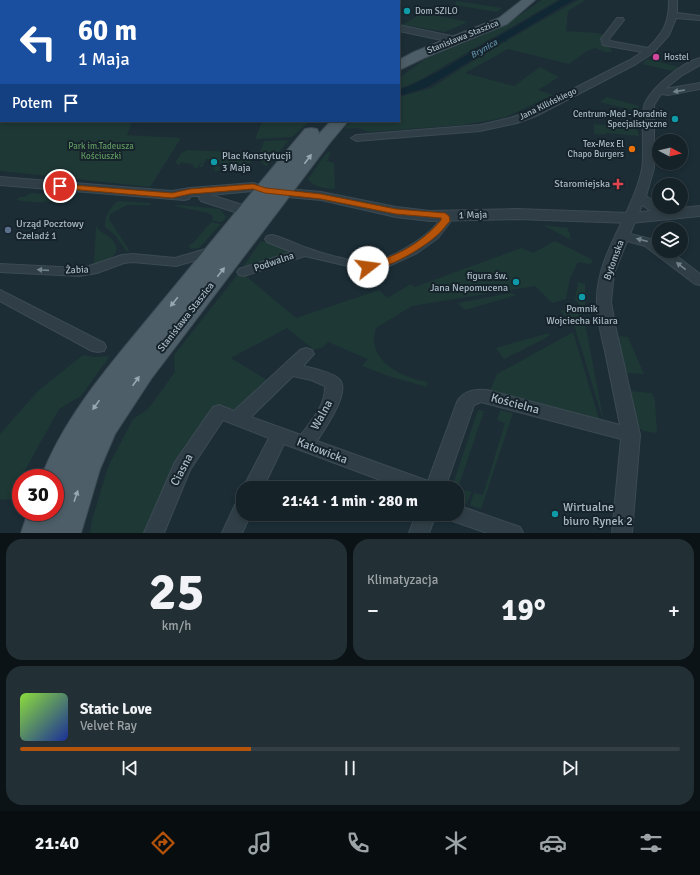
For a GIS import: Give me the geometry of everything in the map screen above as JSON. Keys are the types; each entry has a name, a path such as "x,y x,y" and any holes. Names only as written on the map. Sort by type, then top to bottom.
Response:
{"main road":[{"name":"Stanisława Staszica","path":"400,59 503,21 526,2"},
{"name":"Stanisława Staszica","path":"400,65 452,39"},
{"name":"Stanisława Staszica","path":"60,469 81,426 120,370 184,270 216,250 247,211 274,191 292,156 322,122"},
{"name":"Stanisława Staszica","path":"42,528 69,517 85,469 103,430 142,373 274,191 339,122"}],"street":[{"name":"Jana Kilińskiego","path":"356,138 480,128 513,121 532,114 633,62 650,51 665,35 673,15 673,0"},
{"path":"673,15 700,18"},
{"path":"620,20 605,40 606,43 650,51"},
{"path":"400,28 452,39"},
{"name":"Bytomska","path":"622,533 631,435 607,325 604,302 607,273 639,196 648,168 649,105 657,91 678,74 700,61"},
{"path":"657,91 668,92 700,86"},
{"name":"1 Maja","path":"0,181 206,198 251,196 274,191"},
{"name":"1 Maja","path":"172,195 190,192 253,187 274,191 321,196 396,212 445,216 516,214 579,223 627,226"},
{"path":"639,196 652,207"},
{"path":"206,198 247,211"},
{"path":"688,212 700,211"},
{"path":"627,226 669,214"},
{"name":"Podwalna","path":"272,239 305,252 368,267 384,263 412,250 433,235 445,221 445,216"},
{"path":"627,226 700,220"},
{"path":"627,226 652,244"},
{"name":"Podwalna","path":"244,272 305,252"},
{"name":"Żabia","path":"0,268 79,272 92,270 122,259 133,258 184,270"},
{"path":"670,258 700,281"},
{"path":"0,295 98,347"},
{"path":"238,418 306,354"},
{"name":"Walna","path":"289,369 314,374 325,378 333,383 335,389 324,416 305,444"},
{"name":"Kościelna","path":"438,481 466,402 472,397 478,395 487,396 631,435"},
{"name":"Katowicka","path":"219,412 406,481"},
{"name":"Ciasna","path":"154,533 173,484 219,412"},
{"path":"256,481 280,434"},
{"path":"464,516 513,533"},
{"path":"232,533 238,521"},
{"path":"419,533 423,521"}],"green space":[{"path":"542,0 558,0 420,80 400,89 400,77 425,59 502,27"},
{"path":"578,0 586,0 568,11 566,31 597,33 604,35 600,41 610,46 612,52 605,52 595,48 587,51 569,64 508,49 465,73 514,86 540,67 559,77 538,90 553,95 506,117 463,125 368,132 354,128 344,129 351,122 400,122 400,97 431,88 492,49"},
{"path":"456,1 502,8 497,12 455,5"},
{"path":"424,12 468,22 445,32 400,24 404,24"},
{"path":"647,59 679,67 672,71 642,64"},
{"path":"607,97 639,106 638,111 599,102"},
{"name":"Park im.Tadeusza Kościuszki","path":"0,122 132,122 127,135 181,138 150,187 0,171"},
{"path":"262,122 309,122 292,137 255,139"},
{"path":"594,124 637,128 639,136 606,133 606,135 594,134"},
{"path":"289,140 268,165 265,166 258,158 264,141"},
{"path":"188,150 254,153 250,163 244,163 238,172 233,173 223,172 225,168 221,168 222,164 219,164 217,167 220,167 219,171 214,171 215,169 213,168 217,160 206,159 202,167 199,167 200,163 197,169 193,167 194,165 188,163 187,165 187,163 185,163 182,165 183,162 181,162 180,165 175,163 181,153"},
{"path":"331,151 327,161 334,163 335,189 316,186 308,179 325,155"},
{"path":"31,193 62,196 58,199 46,202 16,200"},
{"path":"118,201 151,203 150,205 127,205 110,214 109,219 129,250 127,252 115,235 105,227 105,220 108,212"},
{"path":"180,205 220,209 226,217 222,222 212,221 213,216 208,213 174,206"},
{"path":"211,222 221,224 199,248 191,249 188,246 193,243"},
{"path":"96,225 99,230 112,239 117,248 114,255 105,261 94,265"},
{"path":"543,225 569,228 567,231 570,232 570,238 573,241"},
{"path":"265,241 281,247 288,252 284,255 241,270 260,242"},
{"path":"555,241 591,259 593,262 590,264 578,262 570,278 566,299 552,303 535,286 412,306 376,328 374,340 376,349 386,364 394,370 411,378 428,382 427,387 391,377 362,366 368,359 328,342 323,347 314,350 287,328 231,358 270,382 236,413 217,408 148,533 90,533 92,520 108,467 133,419 148,409 175,372 174,355 238,274 246,276 296,318 379,290 387,298 411,284 415,287 521,248 533,253"},
{"path":"578,282 585,284 585,310 575,300"},
{"path":"510,293 517,295 465,310 458,303"},
{"path":"574,307 584,318 604,423 574,325 560,311"},
{"path":"573,332 599,419 490,391 497,374"},
{"path":"549,333 550,335 542,340 504,359 496,348"},
{"path":"620,336 628,337 644,374 626,373 618,338"},
{"path":"83,355 94,357 110,356 81,396 59,409 26,469 12,469 12,499 0,500 0,434 39,390"},
{"path":"630,391 652,393 655,401 657,433 643,431 638,427"},
{"path":"478,410 484,411 460,481 454,481"},
{"path":"500,410 513,413 481,509 470,505 474,493 483,495 505,423 497,420"},
{"path":"464,490 471,492 467,504 464,503"}],"water":[{"name":"Brynica","path":"561,0 573,0 505,40 508,42 503,41 427,87 400,96 400,90 438,72"}],"place":[{"name":"Dom SZILO","path":"407,11"},
{"name":"Hostel","path":"656,57"},
{"name":"Centrum-Med - Poradnie Specjalistyczne","path":"675,119"},
{"name":"Tex-Mex El Chapo Burgers","path":"632,149"},
{"name":"Plac Konstytucji 3 Maja","path":"214,162"},
{"name":"Staromiejska","path":"618,184"},
{"name":"Urząd Pocztowy Czeladź 1","path":"8,230"},
{"name":"figura św. Jana Nepomucena","path":"516,282"},
{"name":"Pomnik Wojciecha Kilara","path":"582,297"},
{"name":"Wirtualne biuro Rynek 2","path":"555,514"}],"route":[{"path":"60,186 172,195 190,192 253,187 265,191 321,196 396,212 430,216 445,216 445,221 433,235 412,250 384,263 368,267"}]}
